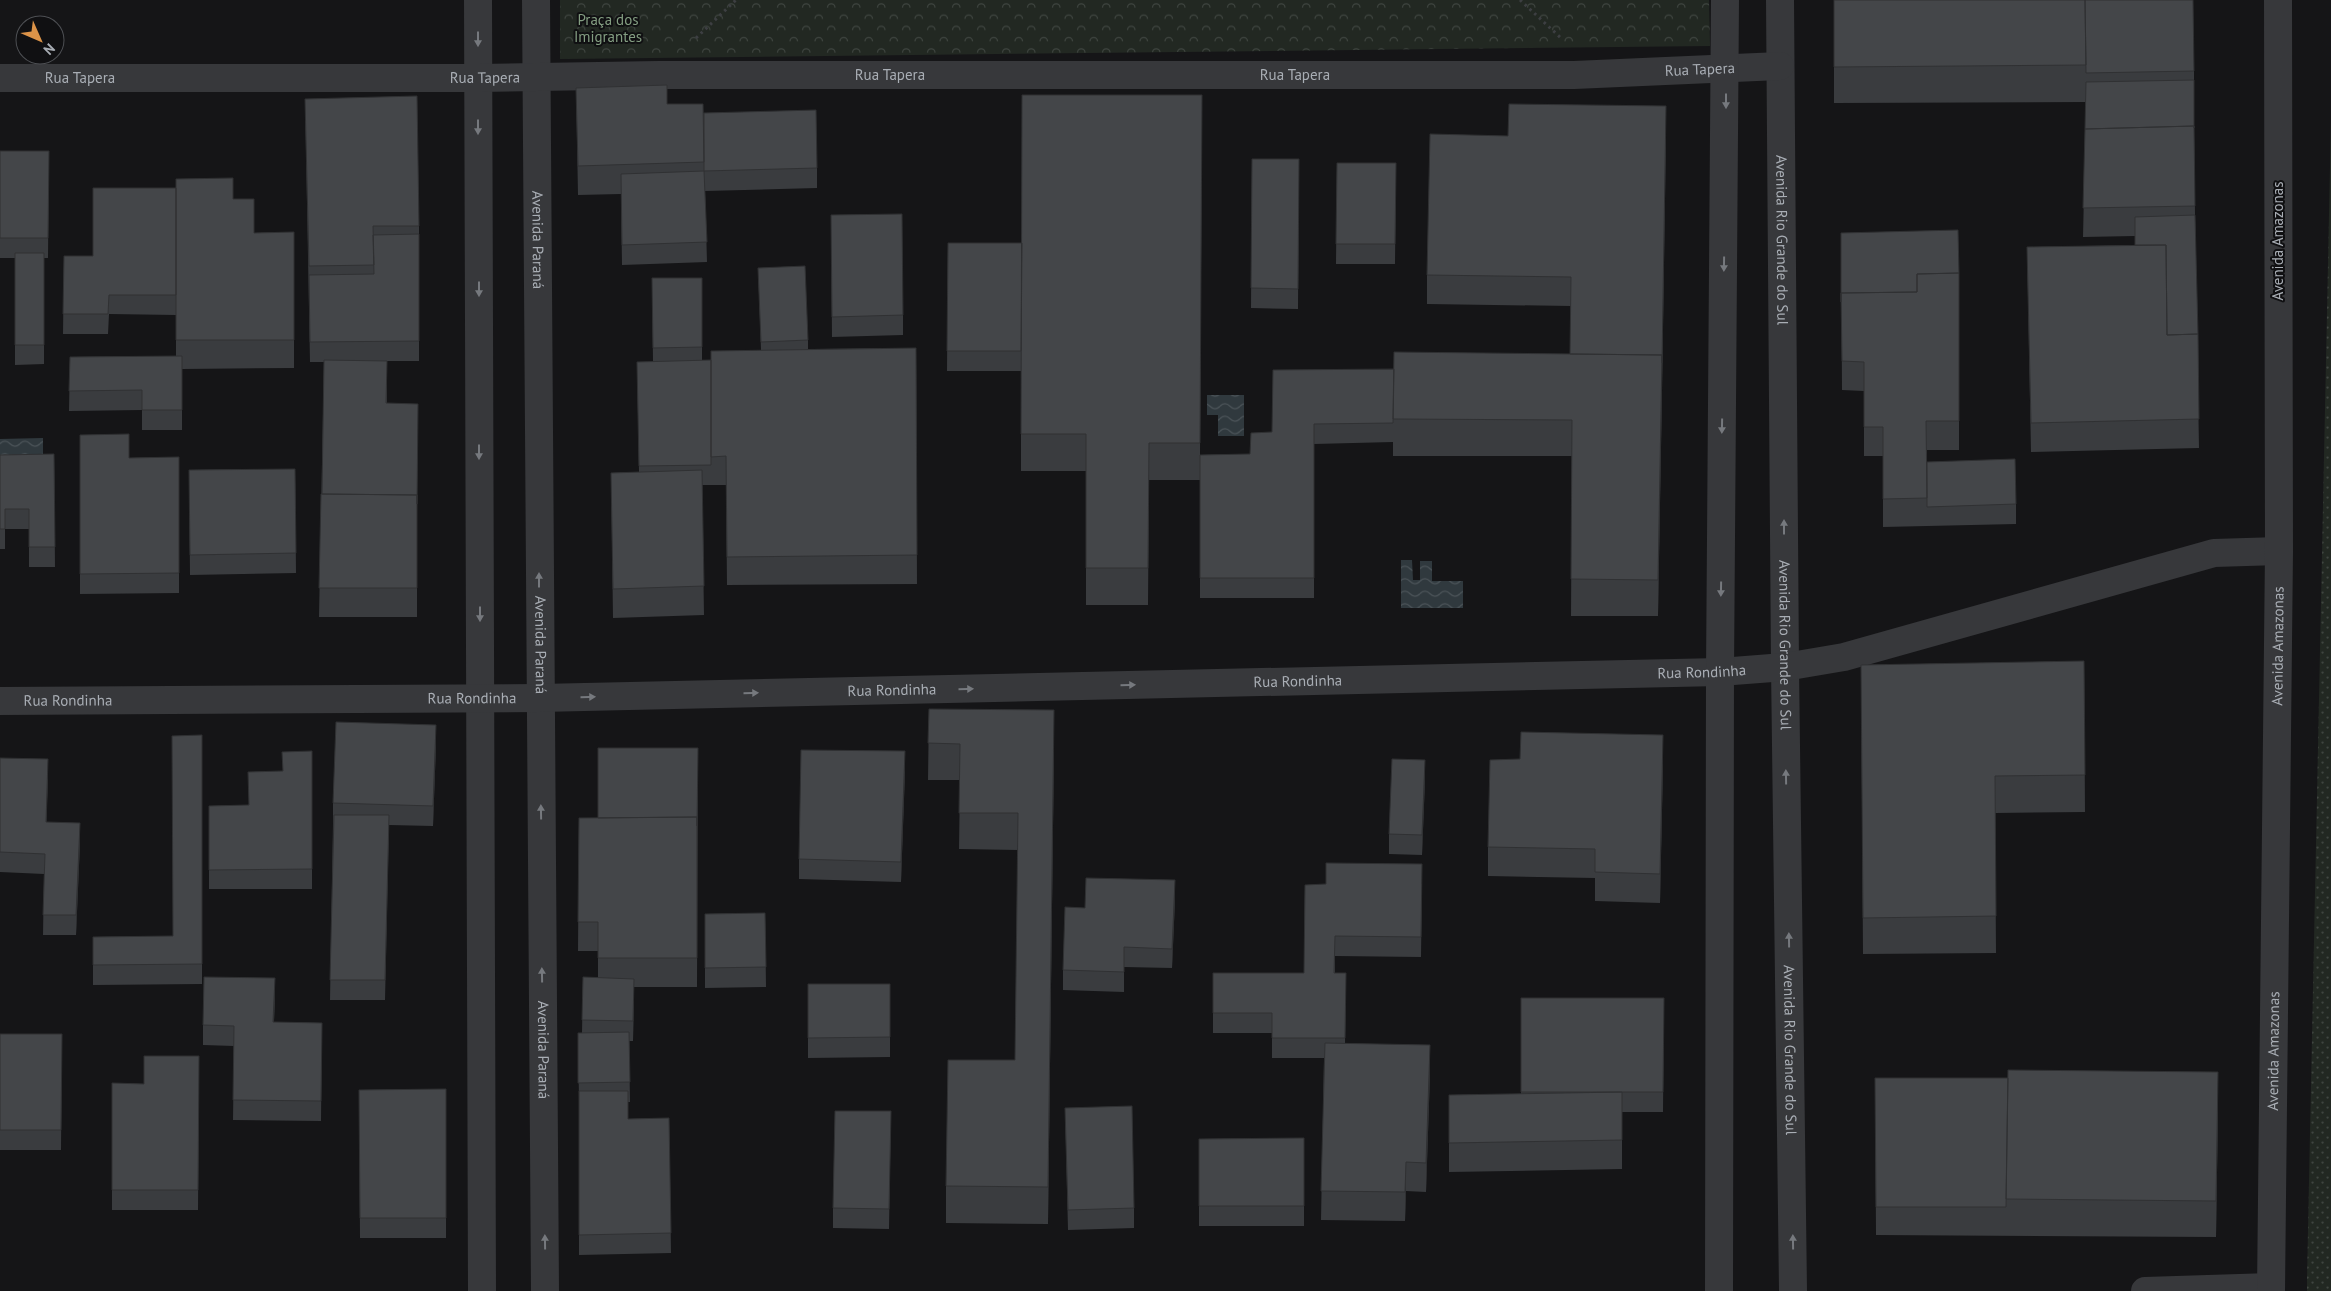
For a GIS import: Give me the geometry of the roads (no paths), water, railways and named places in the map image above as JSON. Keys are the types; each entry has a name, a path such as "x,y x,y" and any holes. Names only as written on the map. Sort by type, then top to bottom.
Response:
{"street":[{"path":"478,0 482,1291"},
{"name":"Avenida Paraná","path":"536,0 545,1291"},
{"path":"1719,1291 1720,672 1725,0"},
{"name":"Avenida Rio Grande do Sul","path":"1780,0 1785,667 1793,1291"},
{"name":"Avenida Amazonas","path":"2271,1289 2279,551 2278,0"},
{"name":"Rua Tapera","path":"0,78 1574,75 1780,66"},
{"name":"Rua Rondinha","path":"0,701 540,698 1720,672 1785,667 1844,657 2214,553 2279,551"},
{"path":"2145,1291 2271,1289"}],"water":[{"path":"1207,395 1244,395 1244,436 1218,436 1218,415 1207,415"},
{"path":"43,438 43,459 0,459 0,439"},
{"path":"1401,560 1412,560 1413,580 1420,580 1420,561 1432,561 1432,581 1463,581 1463,608 1401,608"}],"park label":[{"name":"Praça dos Imigrantes","path":"608,28"}]}
